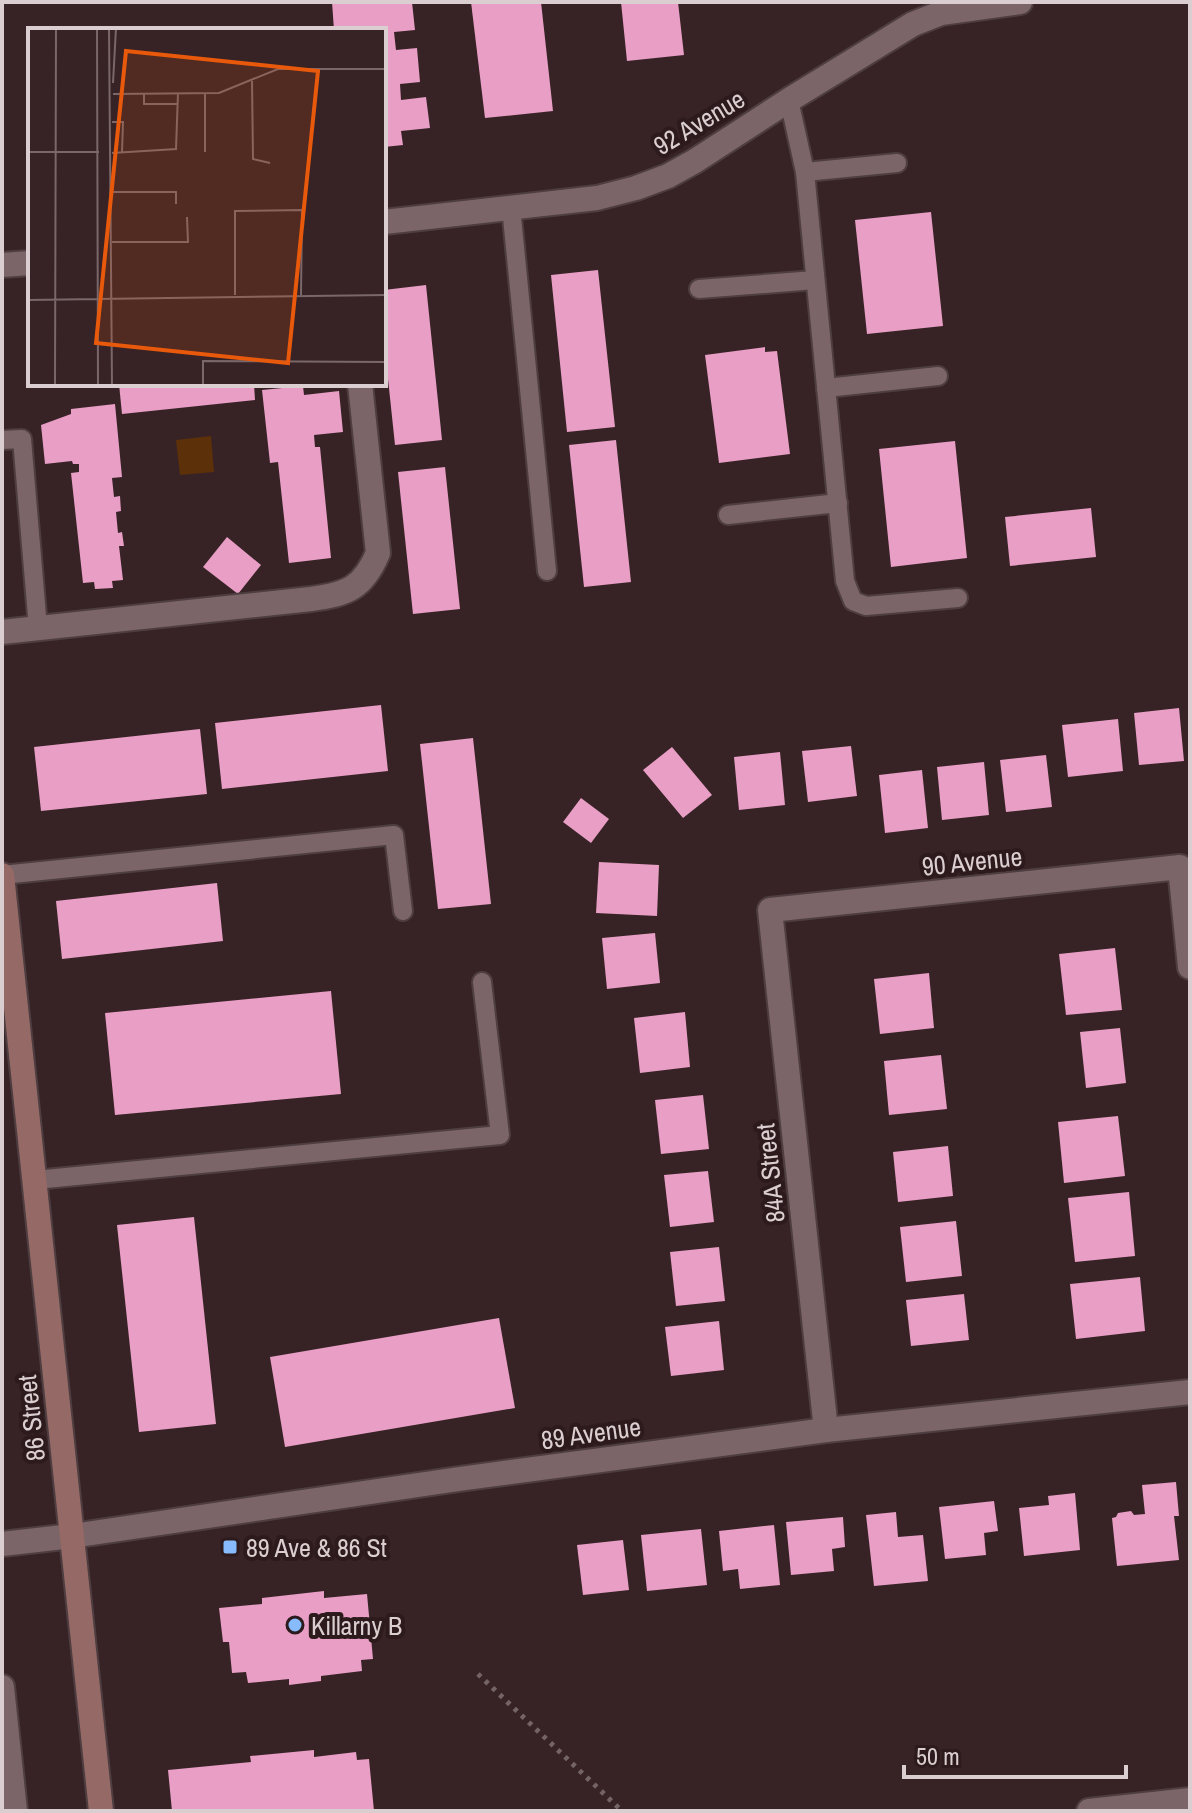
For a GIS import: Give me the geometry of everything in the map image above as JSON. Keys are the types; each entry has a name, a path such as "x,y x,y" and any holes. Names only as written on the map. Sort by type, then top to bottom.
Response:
{"main road":[{"name":"86 Street","path":"2,875 101,1811"}],"street":[{"name":"92 Avenue","path":"386,222 597,198 657,180 695,161 913,24 941,13 1020,2"},
{"path":"2,265 28,263"},
{"path":"2,632 311,599 336,595 357,586 370,571 378,553 360,386"},
{"name":"90 Avenue","path":"770,910 1180,867 1190,967"},
{"name":"84A Street","path":"770,910 826,1430"},
{"name":"89 Avenue","path":"2,1544 826,1430 1190,1392"},
{"path":"2,1687 15,1811"},
{"path":"1089,1811 1190,1800"}],"lane":[{"path":"789,100 805,172 845,581 853,601 866,606 958,598"},
{"path":"805,172 897,163"},
{"path":"511,207 547,571"},
{"path":"699,289 815,280"},
{"path":"826,388 938,376"},
{"path":"2,440 22,439 38,628"},
{"path":"728,515 838,503"},
{"path":"2,875 394,835 403,911"},
{"path":"35,1180 500,1135 482,982"}],"path":[{"path":"478,1674 622,1811"}],"shaded area":[{"path":"211,436 214,472 180,475 176,440"}],"building":[{"path":"332,2 412,2 415,30 394,32 396,50 417,48 420,82 400,84 401,100 426,97 430,128 401,131 403,145 386,147 386,28 334,28"},
{"path":"471,2 541,2 553,111 485,118"},
{"path":"621,2 678,2 684,55 627,61"},
{"path":"931,212 943,326 867,334 855,220"},
{"path":"598,270 615,427 567,432 551,275"},
{"path":"426,285 442,440 395,445 386,360 386,290"},
{"path":"765,347 765,352 777,351 790,454 719,463 705,355"},
{"path":"119,386 254,386 255,400 122,414"},
{"path":"303,386 304,395 339,391 343,432 314,435 315,447 320,447 331,558 289,563 278,462 270,463 262,390"},
{"path":"115,404 122,477 112,478 114,497 120,496 121,511 116,512 118,533 122,532 124,546 119,546 123,580 112,581 113,588 95,589 94,582 83,583 71,473 79,472 79,464 72,461 45,464 41,425 71,414 71,409"},
{"path":"616,440 631,582 584,587 569,445"},
{"path":"955,441 967,558 891,567 879,449"},
{"path":"445,467 460,609 413,614 398,472"},
{"path":"1091,508 1096,557 1010,566 1005,517"},
{"path":"227,537 261,565 238,594 203,567"},
{"path":"381,705 388,771 222,789 215,723"},
{"path":"1179,708 1184,761 1139,765 1134,713"},
{"path":"1118,719 1123,771 1068,777 1062,725"},
{"path":"200,729 207,794 41,811 34,747"},
{"path":"473,738 491,904 438,909 420,744"},
{"path":"851,746 857,796 808,802 802,751"},
{"path":"672,747 712,795 683,818 643,770"},
{"path":"780,752 785,805 739,810 734,757"},
{"path":"1046,755 1052,807 1006,812 1000,760"},
{"path":"984,762 989,815 942,820 937,767"},
{"path":"922,770 928,828 885,833 879,775"},
{"path":"581,798 609,819 591,843 563,822"},
{"path":"599,862 659,865 657,916 596,913"},
{"path":"217,883 223,941 62,959 56,901"},
{"path":"655,933 660,983 607,989 602,938"},
{"path":"1115,948 1122,1010 1066,1015 1059,954"},
{"path":"929,973 934,1028 880,1034 874,979"},
{"path":"331,991 341,1094 115,1115 105,1013"},
{"path":"685,1012 690,1067 640,1073 634,1018"},
{"path":"1120,1028 1126,1083 1086,1088 1080,1032"},
{"path":"941,1055 947,1109 889,1115 884,1061"},
{"path":"703,1095 709,1149 661,1154 655,1100"},
{"path":"1118,1116 1125,1176 1064,1183 1058,1122"},
{"path":"948,1146 953,1196 898,1202 893,1152"},
{"path":"708,1171 714,1222 670,1227 664,1175"},
{"path":"1129,1192 1135,1256 1075,1262 1068,1198"},
{"path":"194,1217 216,1424 139,1432 117,1225"},
{"path":"956,1221 962,1276 906,1282 900,1227"},
{"path":"719,1247 725,1301 676,1306 670,1252"},
{"path":"1140,1277 1145,1331 1076,1339 1070,1284"},
{"path":"964,1294 969,1340 911,1346 906,1300"},
{"path":"499,1318 515,1408 285,1447 270,1357"},
{"path":"719,1321 724,1370 671,1376 665,1327"},
{"path":"1176,1482 1179,1516 1174,1516 1179,1560 1117,1566 1112,1518 1118,1513 1131,1511 1134,1515 1145,1514 1142,1485"},
{"path":"1075,1493 1080,1550 1024,1556 1019,1508 1049,1505 1048,1496"},
{"path":"994,1501 998,1531 984,1533 986,1555 945,1559 939,1507"},
{"path":"896,1512 898,1537 923,1535 928,1581 874,1586 866,1515"},
{"path":"843,1517 845,1547 832,1549 834,1571 791,1575 786,1522"},
{"path":"774,1525 780,1585 740,1589 738,1569 723,1571 719,1531"},
{"path":"701,1529 707,1585 647,1591 641,1535"},
{"path":"623,1540 629,1590 583,1595 577,1545"},
{"name":"Killarny B","path":"324,1591 324,1598 367,1594 373,1659 361,1660 362,1671 321,1676 321,1681 289,1685 289,1679 248,1683 246,1672 232,1673 229,1642 223,1642 219,1608 262,1604 262,1598"},
{"path":"314,1750 314,1757 356,1752 357,1760 369,1759 374,1811 172,1811 168,1770 251,1762 250,1756"}],"place":[{"name":"89 Ave & 86 St","path":"230,1547"},
{"name":"Killarny B","path":"295,1625"}]}
